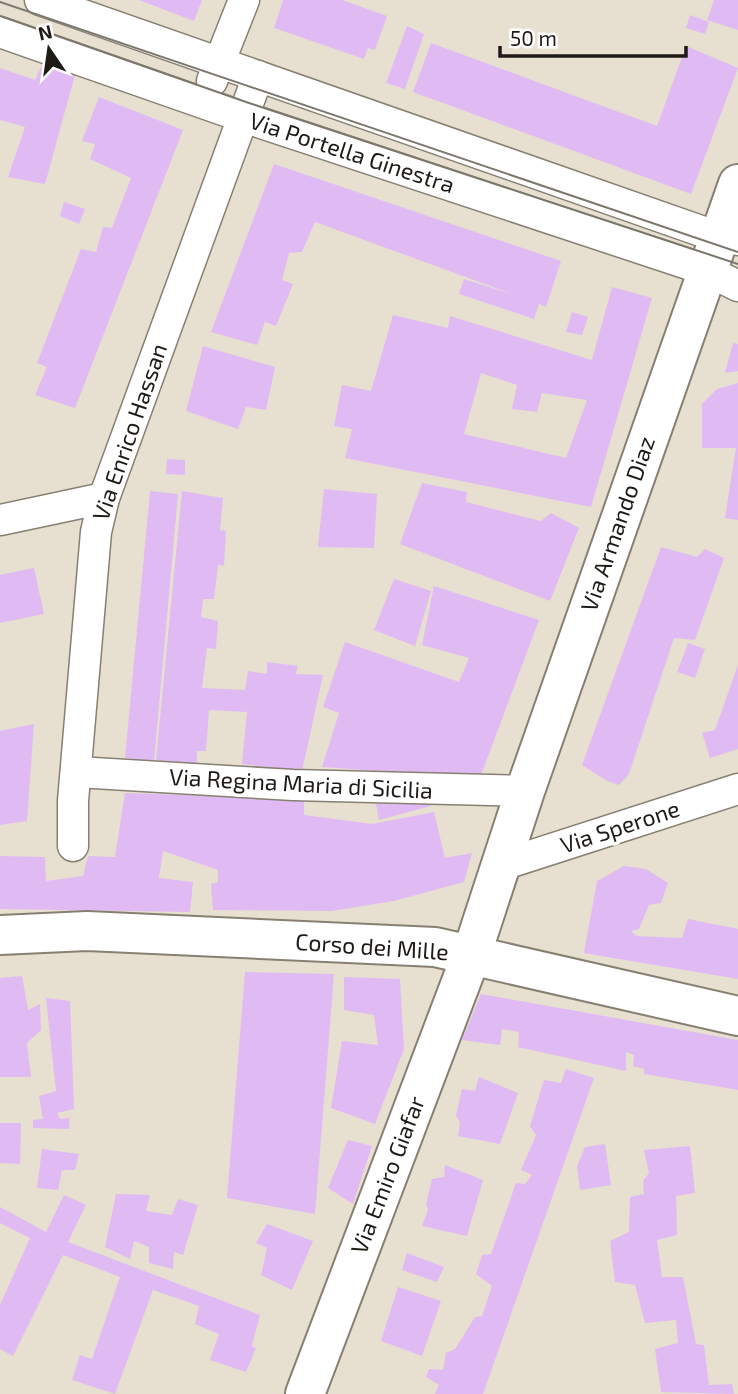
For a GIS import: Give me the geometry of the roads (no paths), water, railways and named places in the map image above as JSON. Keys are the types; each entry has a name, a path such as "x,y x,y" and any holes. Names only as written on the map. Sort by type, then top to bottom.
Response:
{"street":[{"name":"Via Portella Ginestra","path":"40,0 258,76 725,258"},
{"path":"204,103 244,0"},
{"name":"Via Portella Ginestra","path":"0,32 243,117 725,258"},
{"name":"Via Enrico Hassan","path":"73,846 72,801 77,772 96,532 104,498 258,76"},
{"name":"Via Armando Diaz","path":"502,865 525,791 725,258 738,184"},
{"path":"0,520 104,498"},
{"name":"Via Regina Maria di Sicilia","path":"77,772 293,785 525,791"},
{"name":"Via Sperone","path":"502,865 738,789"},
{"name":"Via Emiro Giafar","path":"305,1394 471,956 502,865"},
{"name":"Corso dei Mille","path":"0,935 87,931 435,947 738,1016"}],"tram line":[{"path":"0,2 738,252"},
{"path":"0,16 249,103 738,264"}]}
